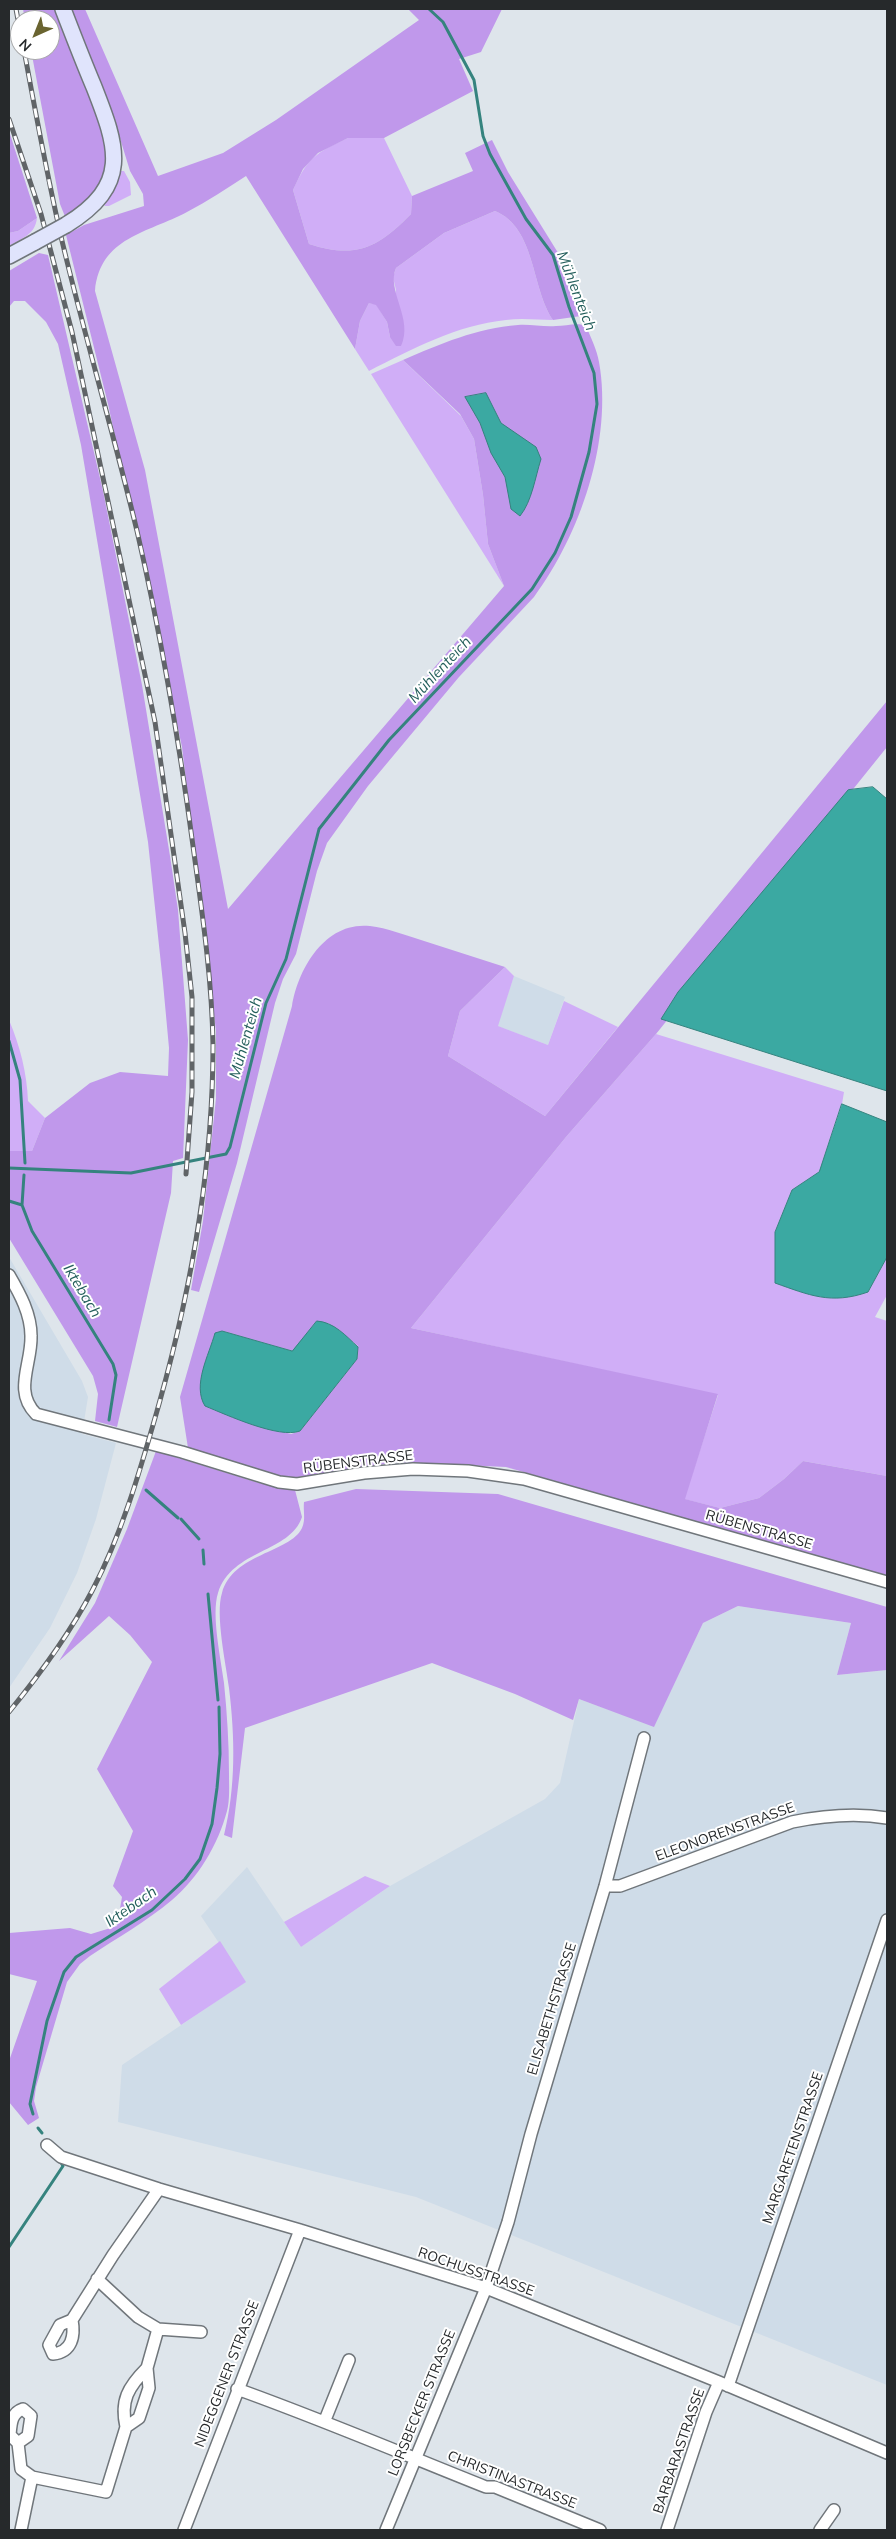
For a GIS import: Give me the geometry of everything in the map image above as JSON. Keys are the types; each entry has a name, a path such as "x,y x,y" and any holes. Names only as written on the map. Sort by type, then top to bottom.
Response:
{"main road":[{"path":"9,256 82,215 100,196 112,174 115,158 109,126 63,9"}],"street":[{"name":"RÜBENSTRASSE","path":"9,1275 23,1298 29,1318 32,1336 24,1391 28,1406 36,1414 174,1449 280,1482 297,1484 364,1473 413,1469 468,1471 524,1479 887,1582"},
{"name":"ELISABETHSTRASSE","path":"486,2288 508,2222 531,2134 605,1886 644,1738"},
{"name":"ELEONORENSTRASSE","path":"605,1886 620,1886 792,1822 820,1818 876,1816 887,1818"},
{"name":"MARGARETENSTRASSE","path":"724,2384 887,1920"},
{"name":"ROCHUSSTRASSE","path":"47,2145 62,2157 159,2189 300,2230 486,2288 724,2384 887,2453"},
{"path":"72,2320 97,2279 159,2189"},
{"name":"NIDEGGENER STRASSE","path":"184,2530 300,2230"},
{"path":"97,2279 138,2317 158,2329 201,2332"},
{"name":"LORSBECKER STRASSE","path":"386,2530 486,2288"},
{"path":"126,2427 139,2418 142,2412 149,2388 147,2368 158,2329"},
{"path":"325,2420 349,2360"},
{"path":"18,2443 21,2469 32,2477 106,2492 126,2427 122,2410 132,2383 147,2368"},
{"name":"BARBARASTRASSE","path":"667,2530 706,2412 724,2384"},
{"name":"CHRISTINASTRASSE","path":"237,2389 325,2420 415,2459 486,2487 495,2487 600,2530"},
{"path":"21,2530 32,2477"},
{"path":"820,2530 834,2510"}],"shaded area":[{"path":"23,9 56,10 23,10"},
{"path":"69,9 85,9 158,176 223,153 276,120 419,20 408,9 502,9 481,52 459,59 473,91 384,138 348,138 318,153 303,169 293,190 309,244 340,250 353,250 365,247 388,235 411,214 412,196 473,171 465,153 492,140 508,172 560,256 581,316 553,320 540,292 526,245 508,219 495,211 444,233 396,268 394,286 404,326 401,346 396,346 390,337 387,322 376,305 369,303 360,321 355,349 246,176 187,212 128,239 106,259 99,273 95,291 145,470 228,909 504,586 488,544 483,495 474,439 460,414 403,360 445,343 488,329 518,325 551,326 576,324 586,326 599,362 602,392 597,454 589,486 578,516 566,545 551,572 534,597 459,677 368,786 327,843 317,871 296,954 283,979 275,1003 237,1163 199,1292 191,1290 203,1221 216,1098 216,1031 182,747 108,404 66,235 84,225 144,206 143,194 130,171 119,135"},
{"path":"60,18 96,106 107,144 108,157 99,184 81,206 66,219 60,204 33,60 60,60"},
{"path":"9,131 37,218 18,231 9,233"},
{"path":"348,138 384,138 412,196 411,214 388,235 365,247 353,250 340,250 309,244 293,190 303,170 314,157"},
{"path":"120,171 124,171 130,182 131,195 109,206 105,206 103,204 111,193"},
{"path":"495,211 508,219 526,245 540,292 553,320 512,319 470,327 435,339 369,371 355,349 360,321 369,303 376,304 387,322 390,337 396,290 393,277 396,268 444,233"},
{"path":"37,218 31,232 9,246 9,233 18,231"},
{"path":"39,253 48,255 103,491 142,685 178,910 188,1040 183,1158 173,1161 171,1193 117,1427 95,1421 98,1394 93,1376 9,1238 9,1151 32,1151 45,1118 90,1083 120,1072 168,1076 169,1048 148,842 81,445 58,344 46,322 25,301 14,301 9,307 9,271"},
{"path":"403,360 461,416 474,439 483,495 488,544 504,586 371,374"},
{"path":"486,393 501,423 536,447 541,459 530,496 520,516 511,509 505,477 491,453 480,423 465,397"},
{"path":"887,701 887,747 656,1034 566,1137 411,1328 718,1394 685,1499 720,1508 759,1498 784,1479 803,1461 887,1476 887,1576 506,1467 398,1462 286,1479 188,1448 180,1397 295,992 307,963 327,939 340,931 354,926 370,926 396,932 505,967 460,1011 448,1056 545,1116","holes":["328,1323 358,1346 357,1359 300,1431 291,1434 238,1419 222,1331 292,1351"]},
{"path":"873,787 887,799 887,1091 661,1019 678,992 848,790"},
{"path":"505,967 514,976 498,1026 548,1045 564,1001 618,1027 545,1116 448,1056 460,1011"},
{"path":"514,976 565,997 548,1045 497,1026"},
{"path":"9,1020 22,1060 28,1101 45,1118 32,1151 9,1151"},
{"path":"656,1034 844,1092 842,1104 819,1172 792,1190 775,1232 775,1282 868,1292 887,1257 887,1295 875,1317 887,1321 887,1476 803,1461 784,1479 759,1498 720,1508 684,1499 718,1395 411,1328 566,1137"},
{"path":"842,1104 887,1122 887,1257 868,1292 843,1298 831,1298 810,1295 775,1283 775,1232 792,1190 819,1172"},
{"path":"9,1257 82,1381 88,1397 82,1434 116,1443 96,1519 77,1573 50,1628 9,1688"},
{"path":"317,1321 334,1327 358,1347 357,1359 300,1431 291,1433 267,1429 205,1406 201,1398 201,1379 215,1333 222,1331 292,1351"},
{"path":"156,1451 259,1483 295,1490 302,1517 296,1529 286,1538 235,1568 225,1579 218,1593 216,1625 226,1706 229,1751 229,1802 218,1836 206,1860 190,1882 172,1900 90,1956 80,1964 67,1982 36,2087 34,2101 39,2118 28,2125 9,2102 9,2061 37,1981 9,1974 9,1933 70,1928 91,1934 117,1926 122,1897 113,1886 133,1831 97,1769 152,1662 130,1635 109,1616 59,1661 95,1603 127,1529"},
{"path":"356,1489 498,1494 887,1607 887,1670 837,1675 851,1623 738,1606 703,1623 654,1727 579,1699 573,1720 515,1694 432,1663 245,1728 232,1838 224,1835 231,1799 233,1743 229,1688 220,1626 222,1593 228,1580 237,1569 296,1536 303,1525 304,1502"},
{"path":"738,1606 851,1623 837,1675 887,1670 887,2385 416,2197 118,2122 122,2065 245,1982 201,1916 247,1867 301,1947 390,1886 545,1799 560,1783 579,1699 654,1726 703,1623"},
{"path":"365,1876 390,1886 301,1947 284,1922"},
{"path":"220,1941 246,1982 181,2025 159,1989"}],"waterway":[{"name":"Mühlenteich","path":"9,1168 131,1173 226,1154 230,1147 266,1003 286,959 319,829 389,740 532,589 555,553 571,517 589,452 597,404 594,373 569,307 553,255 526,219 490,154 483,136 474,80 443,22 429,9"},
{"name":"Iktebach","path":"9,1041 20,1080 25,1163"},
{"name":"Iktebach","path":"24,1175 22,1205 32,1231 113,1364 116,1375 109,1420"},
{"path":"9,1201 22,1205"},
{"name":"Iktebach","path":"146,1490 178,1518"},
{"name":"Iktebach","path":"181,1519 199,1539"},
{"name":"Iktebach","path":"203,1550 204,1564"},
{"name":"Iktebach","path":"208,1594 218,1700"},
{"name":"Iktebach","path":"33,2114 30,2104 47,2021 64,1972 76,1957 152,1910 185,1879 200,1859 212,1824 217,1788 220,1754 219,1707"},
{"name":"Iktebach","path":"38,2128 42,2133"},
{"name":"Iktebach","path":"9,2247 63,2166 60,2161"}],"railway":[{"path":"9,1712 54,1654 92,1591 113,1546 138,1475 171,1360 191,1271 205,1181 212,1091 213,1045 211,995 203,920 182,767 162,649 137,531 63,245 26,60"},
{"path":"9,119 41,214 72,332 155,722 185,933 192,997 192,1092 186,1174"}]}
